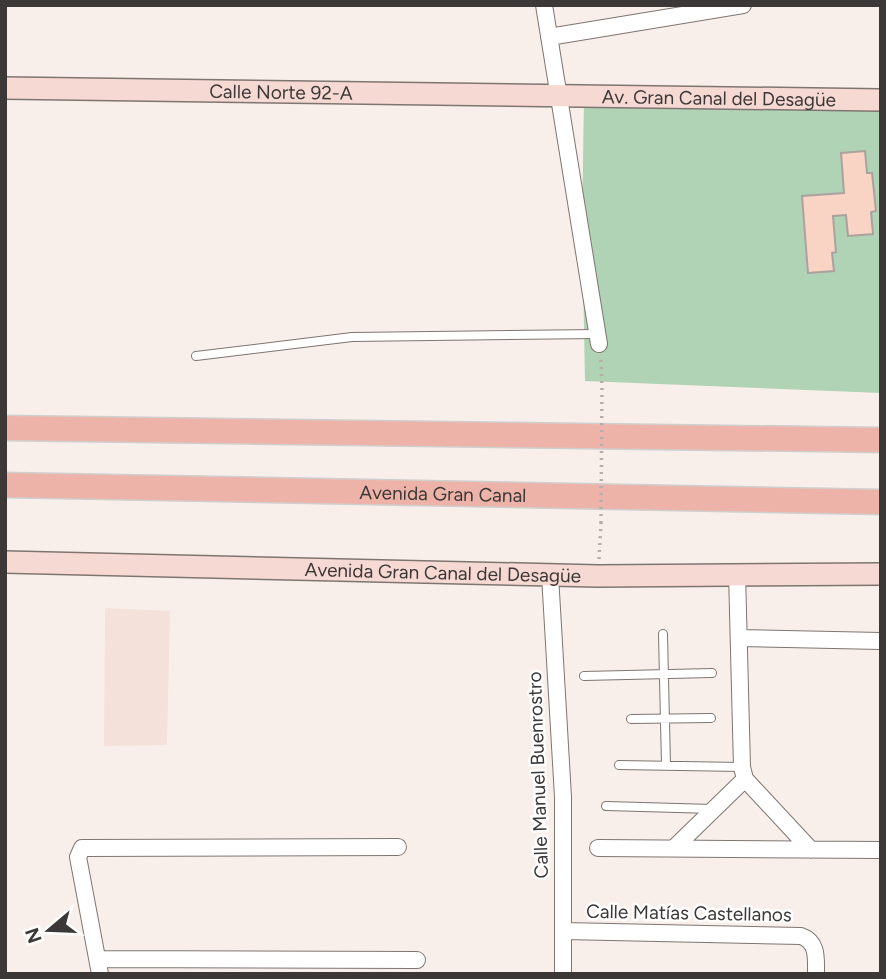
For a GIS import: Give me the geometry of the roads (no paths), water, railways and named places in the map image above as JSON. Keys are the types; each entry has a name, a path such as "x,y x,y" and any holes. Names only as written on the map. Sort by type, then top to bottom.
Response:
{"main road":[{"path":"5,428 881,440"},
{"name":"Avenida Gran Canal","path":"5,485 881,502"}],"street":[{"path":"544,5 598,339"},
{"path":"549,37 743,5"},
{"name":"Calle Norte 92-A","path":"5,88 559,96"},
{"name":"Av. Gran Canal del Desagüe","path":"559,96 881,100"},
{"name":"Avenida Gran Canal del Desagüe","path":"5,562 550,575 881,574"},
{"path":"675,847 716,809 743,773 737,573"},
{"name":"Calle Manuel Buenrostro","path":"550,575 563,797 563,974"},
{"path":"739,638 881,641"},
{"path":"743,773 811,850"},
{"path":"398,847 86,846 79,852 78,857 99,967 417,960"},
{"path":"598,848 881,850"},
{"name":"Calle Matías Castellanos","path":"564,932 801,936 811,941 816,953 816,974"}],"lane":[{"path":"196,356 352,337 598,339"},
{"path":"663,634 666,765"},
{"path":"584,676 712,673"},
{"path":"631,719 711,718"},
{"path":"618,765 666,765 743,773"},
{"path":"606,806 716,809"}]}
